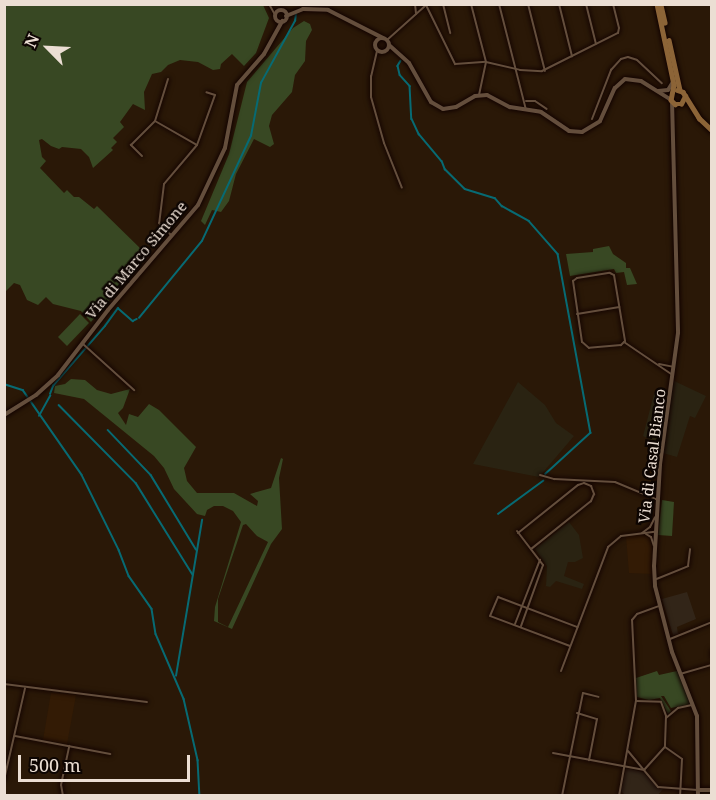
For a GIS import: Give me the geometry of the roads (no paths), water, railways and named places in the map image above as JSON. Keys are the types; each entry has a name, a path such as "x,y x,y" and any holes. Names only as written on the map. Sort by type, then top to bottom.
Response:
{"main road":[{"name":"Via di Casal Bianco","path":"659,4 673,81 672,97"},
{"name":"Via di Casal Bianco","path":"659,4 680,90"},
{"path":"691,106 681,104 672,97 680,90 711,130"},
{"path":"681,104 685,96"}],"street":[{"path":"269,4 282,21"},
{"path":"415,4 416,14"},
{"path":"443,4 450,33"},
{"path":"471,4 486,62 479,95"},
{"path":"499,4 526,110"},
{"path":"528,4 544,71"},
{"path":"559,4 572,56"},
{"path":"586,4 596,44"},
{"path":"375,41 386,41 426,5 455,64 486,62 516,69 544,71 620,30 613,4"},
{"path":"276,15 314,6 337,14 386,41 409,63 428,98 436,107 453,108 479,95 487,95 510,107 541,112 568,131 586,131 600,121 615,88 625,79 636,79 661,94 672,97"},
{"name":"Via di Marco Simone","path":"4,415 33,398 86,346 203,196 225,148 237,85 264,54 285,13"},
{"name":"Via di Marco Simone","path":"276,15 276,29"},
{"path":"370,32 377,51 372,68 370,97 384,143 402,188"},
{"path":"386,41 386,51"},
{"path":"377,51 394,51"},
{"path":"592,119 613,68 623,58 638,61 662,83"},
{"path":"142,156 131,145 155,121 168,79"},
{"path":"654,90 666,91 673,81"},
{"path":"172,236 159,223 164,184 197,146 215,95 206,92"},
{"name":"Via di Casal Bianco","path":"672,97 676,351 658,500 654,580 669,640 680,674 694,705 699,725 698,795"},
{"path":"599,100 608,104"},
{"path":"524,101 535,101 547,109"},
{"path":"673,111 681,104"},
{"path":"553,119 556,114"},
{"path":"155,121 197,146"},
{"path":"624,342 612,273 580,277 573,283 582,342 587,348 624,342 667,369 674,379"},
{"path":"577,314 619,308"},
{"path":"86,346 134,390"},
{"path":"667,364 676,351"},
{"path":"657,363 675,368"},
{"path":"667,369 675,368"},
{"path":"540,475 553,479 615,482 658,500"},
{"path":"521,627 543,566 517,532 578,485 585,483 592,488 594,494 591,501 531,549"},
{"path":"647,532 657,511"},
{"path":"647,532 652,538 654,547"},
{"path":"561,671 610,544 618,537 655,532"},
{"path":"654,580 688,566 690,549"},
{"path":"515,625 540,560"},
{"path":"532,579 538,580"},
{"path":"532,579 537,584"},
{"path":"570,646 490,616 498,597 577,627"},
{"path":"619,795 636,701 632,620 637,614 659,606"},
{"path":"669,640 711,622"},
{"path":"711,650 711,658"},
{"path":"680,674 711,665"},
{"path":"4,684 147,702"},
{"path":"4,780 25,688"},
{"path":"562,795 577,713 583,693 599,697"},
{"path":"636,701 660,701 666,718 665,747 644,770"},
{"path":"666,718 678,708 694,705"},
{"path":"577,713 597,719 589,760"},
{"path":"15,735 110,754"},
{"path":"63,795 61,785 69,746"},
{"path":"665,747 682,759 680,795"},
{"path":"627,750 657,786 711,790"},
{"path":"553,753 644,770"}],"waterway":[{"path":"139,318 202,241 251,136 261,83 295,21 296,14"},
{"path":"401,61 398,66 400,75 410,86 412,119 419,134 442,161 445,169 465,189 495,198 502,206 529,221 558,254 591,433 546,474"},
{"path":"50,394 53,386 118,308 133,321 137,319"},
{"path":"4,384 23,390 82,475 119,550 129,576 152,609 156,634 184,699 198,760 200,796"},
{"path":"39,416 50,396"},
{"path":"59,405 136,483 193,575"},
{"path":"108,430 151,475 196,549"},
{"path":"498,514 543,481"},
{"path":"176,676 202,520"}]}
